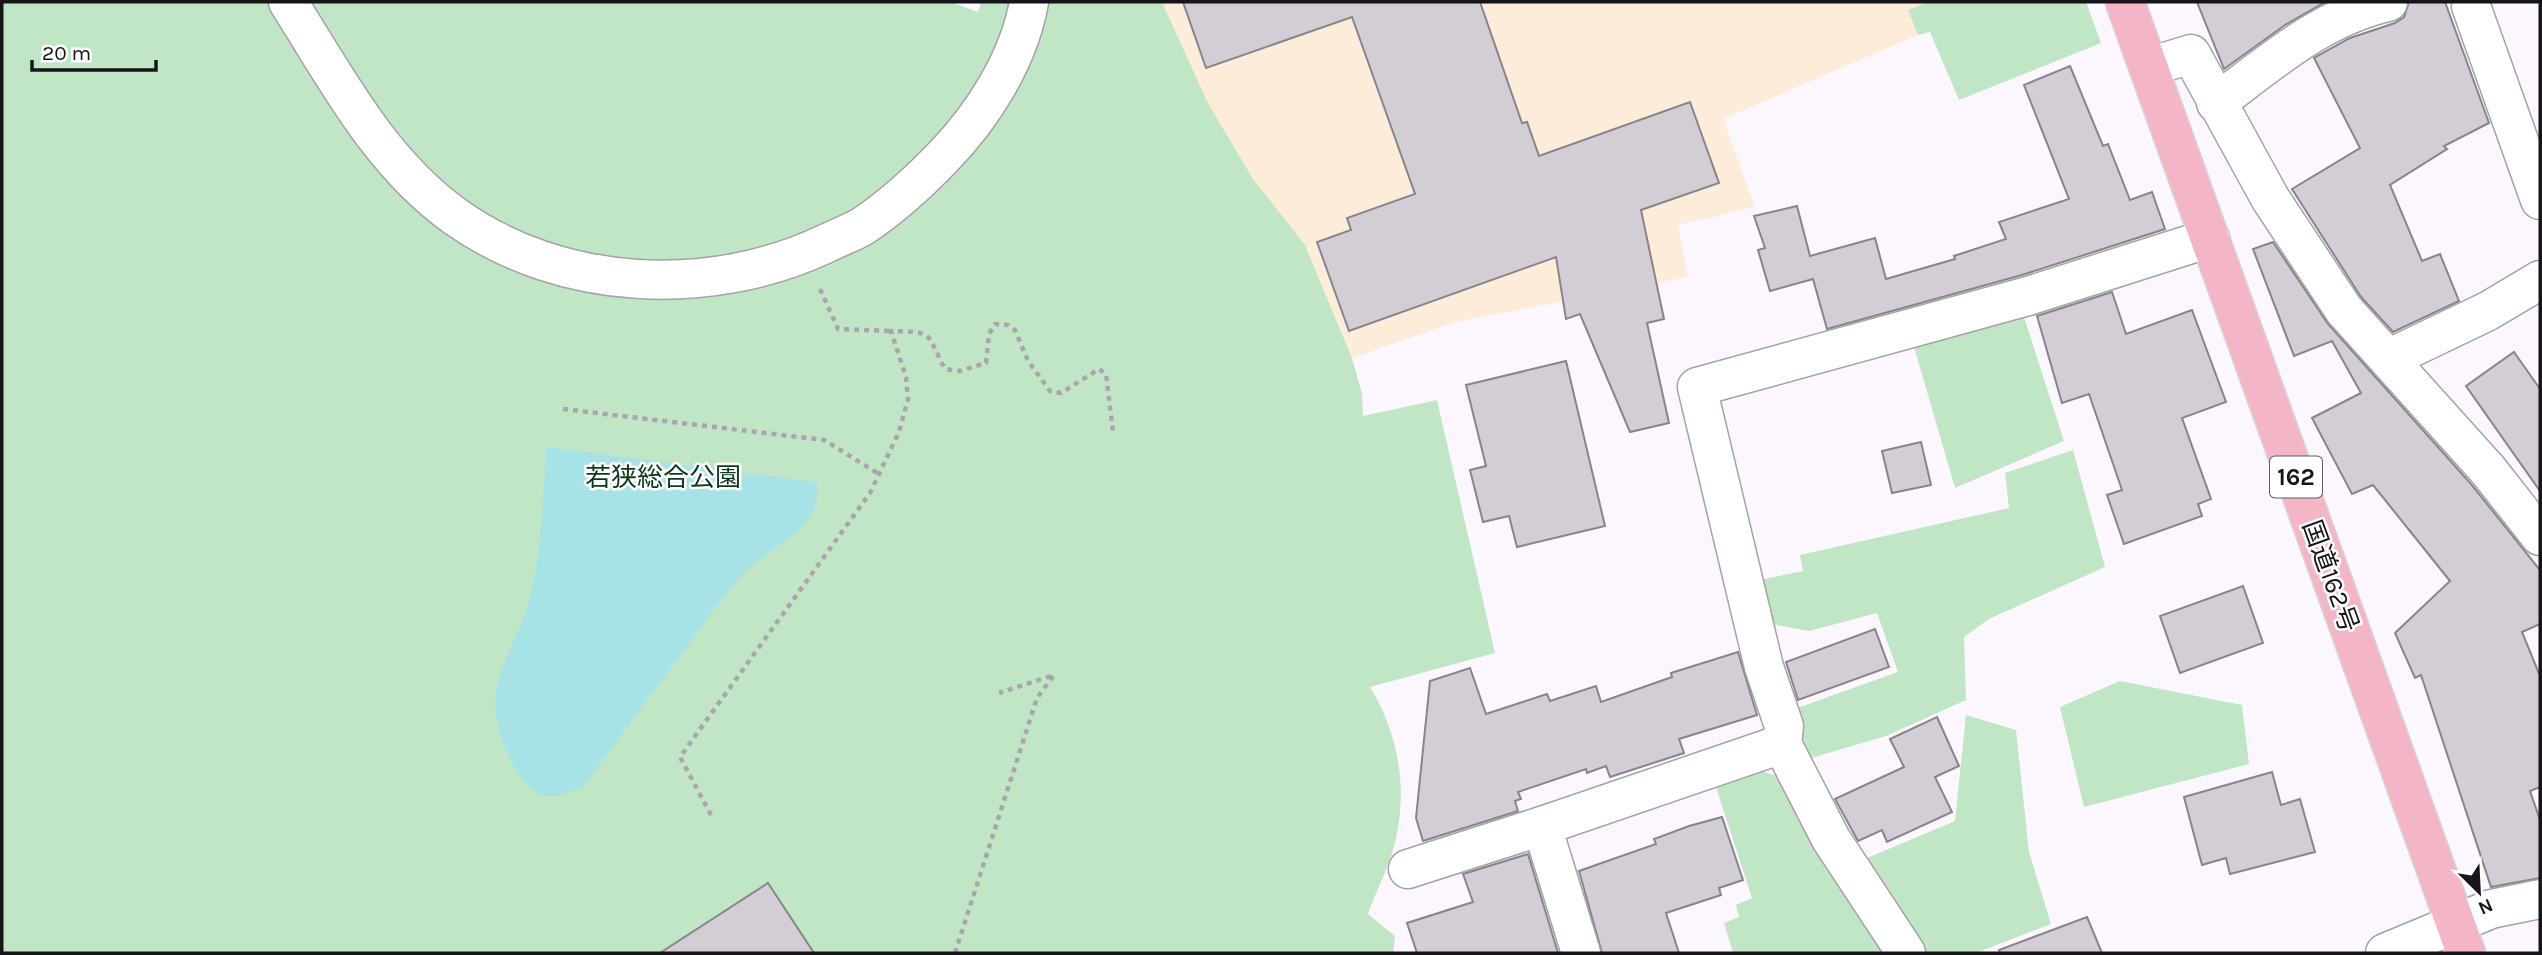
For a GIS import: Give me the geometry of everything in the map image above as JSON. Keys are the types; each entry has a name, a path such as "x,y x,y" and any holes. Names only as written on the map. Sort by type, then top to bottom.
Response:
{"highway":[{"name":"国道162号","path":"2125,2 2461,939"}],"street":[{"path":"288,2 378,142 403,170 458,218 504,245 541,260 579,271 645,279 696,279 747,273 803,254 861,227 912,189 963,137 999,85 1029,2"},
{"path":"2216,103 2316,31 2359,8 2388,2"},
{"path":"2464,3 2540,200"},
{"path":"2149,67 2192,54 2216,103 2270,198 2344,310 2488,470 2540,536"},
{"path":"1906,953 1830,839 1782,744 1784,726 1764,667 1697,387 2028,296 2210,238"},
{"path":"2388,359 2488,311 2540,280"},
{"path":"1408,869 1782,744"},
{"path":"1542,826 1581,953"},
{"path":"2385,953 2461,939 2491,909 2540,899"}],"path":[{"path":"838,329 924,332 929,335 944,369 960,371 986,363 989,334 995,324 1008,326 1015,331 1028,360 1050,391 1061,393 1099,369 1106,374 1114,432"},
{"path":"711,816 680,757 870,493 899,432 908,399 906,377 891,331"},
{"path":"564,409 824,440 879,474"},
{"path":"956,953 1037,698 1054,675 999,693"}],"shaded area":[{"path":"1162,2 1929,2 1909,10 1918,35 1723,119 1755,207 1678,225 1688,277 1456,322 1352,358 1305,245 1253,180 1208,103"}],"green space":[{"name":"若狭総合公園","path":"2,2 951,2 978,12 981,2 1162,2 1208,103 1253,179 1305,245 1352,358 1362,394 1363,416 1437,400 1495,653 1370,687 1380,705 1394,743 1400,782 1401,802 1395,843 1368,914 1395,936 1393,953 2,953"},
{"path":"1929,2 2086,2 2101,43 1959,100 1930,32 1918,35 1908,10"},
{"path":"2024,317 2064,441 1955,488 1914,347"},
{"path":"2073,450 2105,567 1989,619 1964,637 1966,700 1886,736 1808,759 1786,712 1898,672 1877,613 1809,631 1760,622 1751,582 1803,571 1800,555 2009,508 2005,473"},
{"path":"2120,681 2242,705 2249,764 2084,807 2060,707"},
{"path":"1966,715 2016,730 2029,852 2051,924 1976,953 1921,953 1860,861 1955,821"},
{"path":"1757,770 1781,777 1889,953 1733,953 1724,923 1739,917 1736,905 1752,898 1715,784"}],"water":[{"path":"546,447 816,482 817,498 805,523 745,572 728,591 585,785 551,796 539,794 531,788 515,768 503,742 495,707 498,681 529,601 537,563"}],"building":[{"path":"1183,2 1480,2 1522,123 1527,122 1539,156 1690,102 1719,183 1641,210 1664,319 1647,323 1669,423 1630,432 1580,314 1566,319 1556,257 1349,331 1317,242 1351,230 1347,218 1415,194 1352,17 1206,68"},
{"path":"2197,2 2325,2 2285,25 2224,69"},
{"path":"2409,2 2445,2 2489,123 2444,146 2447,149 2390,185 2422,261 2440,254 2459,301 2393,332 2361,297 2292,189 2360,148 2314,58 2350,38 2395,23 2404,17"},
{"path":"2070,66 2103,146 2108,144 2130,200 2152,192 2165,229 2022,275 1827,329 1813,279 1770,291 1758,250 1765,248 1754,216 1797,206 1810,256 1875,238 1886,279 1955,259 1954,256 2006,239 1999,222 2069,199 2024,85"},
{"path":"2273,242 2328,324 2471,484 2540,570 2540,624 2522,632 2540,676 2540,787 2530,791 2540,820 2540,878 2491,887 2421,675 2415,678 2395,633 2450,581 2373,485 2352,494 2312,418 2361,393 2332,341 2294,356 2253,249"},
{"path":"2112,292 2126,334 2192,310 2226,402 2182,418 2211,499 2198,504 2202,516 2124,544 2107,495 2122,490 2089,394 2062,403 2037,316"},
{"path":"2514,352 2540,389 2540,491 2466,386"},
{"path":"1566,361 1605,526 1517,547 1509,516 1483,522 1470,470 1486,466 1466,385"},
{"path":"1921,442 1931,485 1892,493 1882,451"},
{"path":"2243,586 2263,643 2180,673 2160,616"},
{"path":"1875,629 1889,667 1798,700 1786,662"},
{"path":"1738,652 1757,715 1679,739 1684,753 1610,777 1606,766 1587,773 1586,769 1518,792 1521,799 1515,801 1518,811 1423,841 1416,818 1430,681 1470,668 1486,714 1547,694 1550,701 1596,686 1601,702 1672,677 1671,673"},
{"path":"1937,717 1959,766 1935,777 1952,812 1887,842 1882,830 1858,841 1835,799 1904,767 1890,739"},
{"path":"2272,772 2281,805 2300,799 2315,852 2230,874 2226,858 2202,865 2184,797"},
{"path":"1722,817 1743,880 1719,888 1721,895 1666,913 1679,953 1602,953 1579,871 1656,844 1654,839"},
{"path":"1528,854 1558,953 1417,953 1407,923 1473,902 1463,874"},
{"path":"768,883 814,953 660,953"},
{"path":"2087,917 2102,953 2000,953 1999,950"}]}
